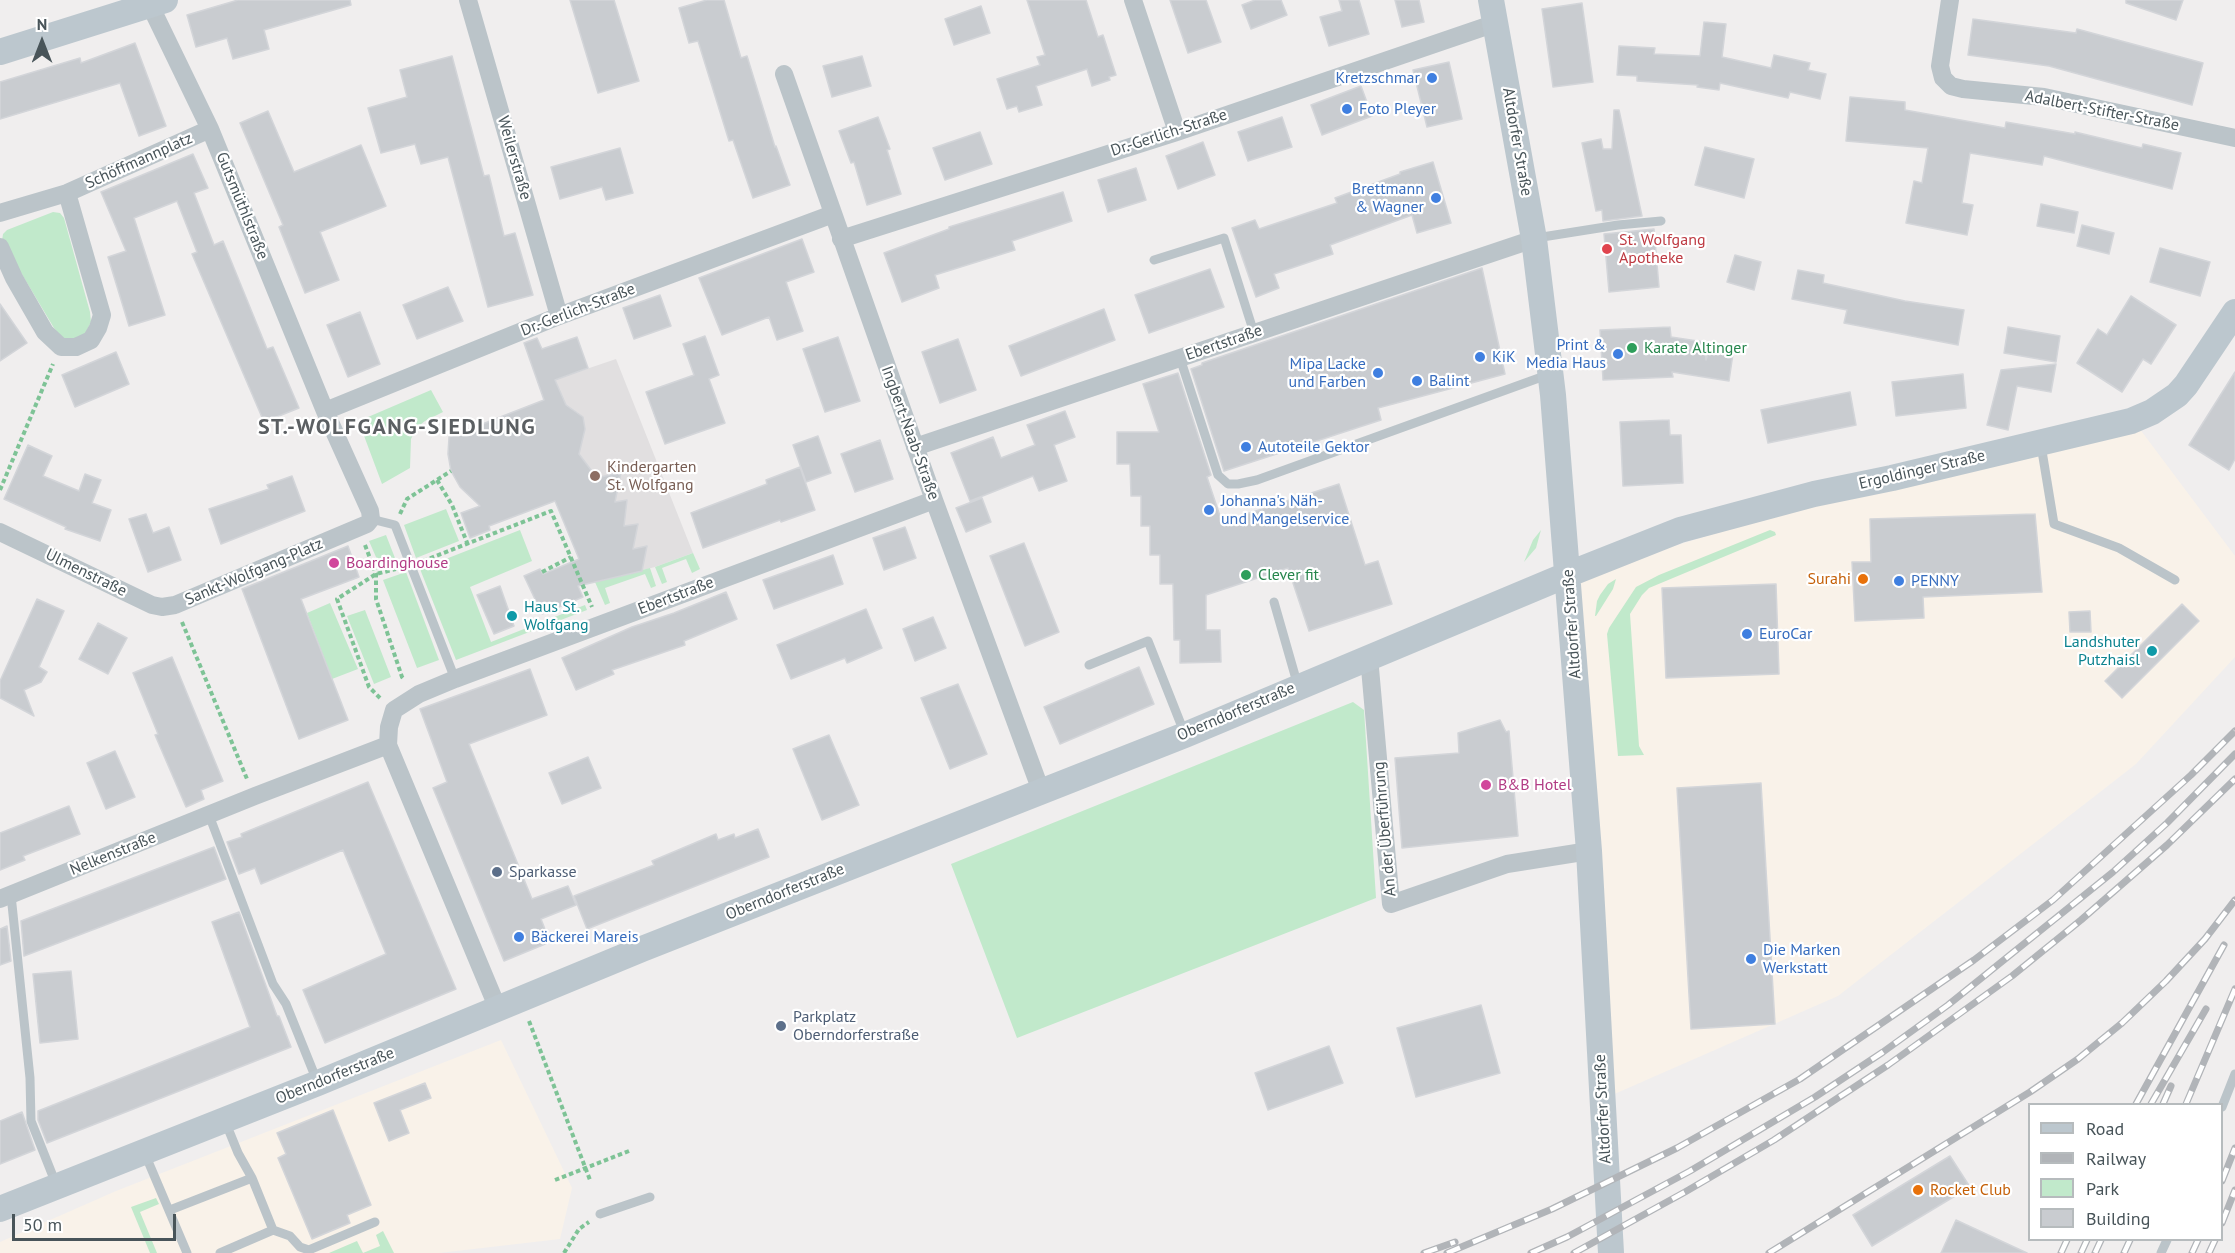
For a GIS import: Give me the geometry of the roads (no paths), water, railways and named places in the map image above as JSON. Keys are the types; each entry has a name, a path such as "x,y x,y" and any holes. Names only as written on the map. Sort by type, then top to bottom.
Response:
{"main road":[{"path":"0,52 143,4"},
{"name":"Altdorfer Straße","path":"1493,12 1534,239 1551,374 1569,574 1589,851 1611,1253"},
{"name":"Ergoldinger Straße","path":"1569,574 1680,530 1814,494 1892,478 2130,421 2167,404 2186,385 2235,312"},
{"name":"Oberndorferstraße","path":"0,1209 318,1083 642,949 1185,735 1569,574"}],"street":[{"name":"Weilerstraße","path":"468,0 559,316"},
{"path":"1133,0 1177,132"},
{"name":"Adalbert-Stifter-Straße","path":"1950,0 1940,66 1943,78 1951,86 2044,97 2235,138"},
{"name":"Gutsmüthlstraße","path":"143,4 210,129 325,411"},
{"name":"Dr.-Gerlich-Straße","path":"841,239 1177,132 1493,12"},
{"name":"Ingbert-Naab-Straße","path":"784,74 915,447 1041,791"},
{"name":"Schöffmannplatz","path":"0,213 67,193 210,129"},
{"name":"Schöffmannplatz","path":"0,247 45,332 61,347 76,347 91,340 99,328 102,315 67,193"},
{"name":"Dr.-Gerlich-Straße","path":"325,411 559,316 833,214"},
{"name":"Ebertstraße","path":"915,447 1534,239"},
{"path":"325,411 370,511 364,523"},
{"name":"Ebertstraße","path":"388,745 389,727 394,710 419,694 934,500"},
{"name":"Sankt-Wolfgang-Platz","path":"175,605 364,523"},
{"name":"Ulmenstraße","path":"0,532 152,605 162,607 175,605"},
{"name":"An der Überführung","path":"1369,657 1391,904 1507,864 1589,851"},
{"path":"388,745 498,1009"},
{"name":"Nelkenstraße","path":"6,897 227,807 388,745"}],"lane":[{"path":"1534,239 1661,220"},
{"path":"1154,260 1224,238 1254,333"},
{"path":"1180,358 1218,475 1228,484 1257,480 1551,374"},
{"path":"2041,443 2054,524 2119,548 2175,580"},
{"path":"364,523 395,525 455,679"},
{"path":"1274,602 1298,686"},
{"path":"1089,664 1148,641 1185,735"},
{"path":"209,815 273,984 286,1004 318,1083"},
{"path":"6,897 30,1078 31,1121 57,1186"},
{"path":"2223,1104 2235,1074"},
{"path":"225,1120 273,1230"},
{"path":"144,1152 187,1253"},
{"path":"170,1210 252,1178"},
{"path":"600,1214 650,1197"},
{"path":"220,1253 273,1230 290,1236 300,1247 309,1250 375,1222"}],"railway":[{"path":"1447,1253 1552,1209 1677,1148 1800,1079 1974,960 2053,900 2191,775 2235,731"},
{"path":"1531,1253 1567,1237 1690,1171 1815,1097 1883,1052 1948,1005 2113,872 2167,823 2235,754"},
{"path":"1574,1253 1774,1140 1888,1065 2012,976 2081,920 2167,845 2235,779"},
{"path":"1769,1253 2030,1092 2078,1059 2122,1023 2166,981 2205,939 2235,900"},
{"path":"2137,1103 2224,945"},
{"path":"2186,1103 2235,989"},
{"path":"2152,1103 2206,1009"},
{"path":"2163,1103 2171,1086"},
{"path":"2223,1178 2235,1148"},
{"path":"2223,1220 2235,1190"},
{"path":"2061,1253 2067,1241"},
{"path":"2081,1253 2087,1241"},
{"path":"2095,1253 2101,1241"},
{"path":"2124,1253 2130,1241"},
{"path":"2192,1253 2198,1241"},
{"path":"2209,1253 2215,1241"},
{"path":"1424,1253 1455,1242"}],"place":[{"name":"Kretzschmar","path":"1432,78"},
{"name":"Foto Pleyer","path":"1347,109"},
{"name":"Brettmann & Wagner","path":"1436,198"},
{"name":"St. Wolfgang Apotheke","path":"1607,249"},
{"name":"Karate Altinger","path":"1632,348"},
{"name":"Print & Media Haus","path":"1618,354"},
{"name":"KiK","path":"1480,357"},
{"name":"Mipa Lacke und Farben","path":"1378,373"},
{"name":"Balint","path":"1417,381"},
{"name":"Autoteile Gektor","path":"1246,447"},
{"name":"Kindergarten St. Wolfgang","path":"595,476"},
{"name":"Johanna's Näh- und Mangelservice","path":"1209,510"},
{"name":"Boardinghouse","path":"334,563"},
{"name":"Clever fit","path":"1246,575"},
{"name":"Surahi","path":"1863,579"},
{"name":"PENNY","path":"1899,581"},
{"name":"Haus St. Wolfgang","path":"512,616"},
{"name":"EuroCar","path":"1747,634"},
{"name":"Landshuter Putzhaisl","path":"2152,651"},
{"name":"B&B Hotel","path":"1486,785"},
{"name":"Sparkasse","path":"497,872"},
{"name":"Bäckerei Mareis","path":"519,937"},
{"name":"Die Marken Werkstatt","path":"1751,959"},
{"name":"Parkplatz Oberndorferstraße","path":"781,1026"},
{"name":"Rocket Club","path":"1918,1190"}],"district":[{"name":"ST.-WOLFGANG-SIEDLUNG","path":"397,428"}]}
